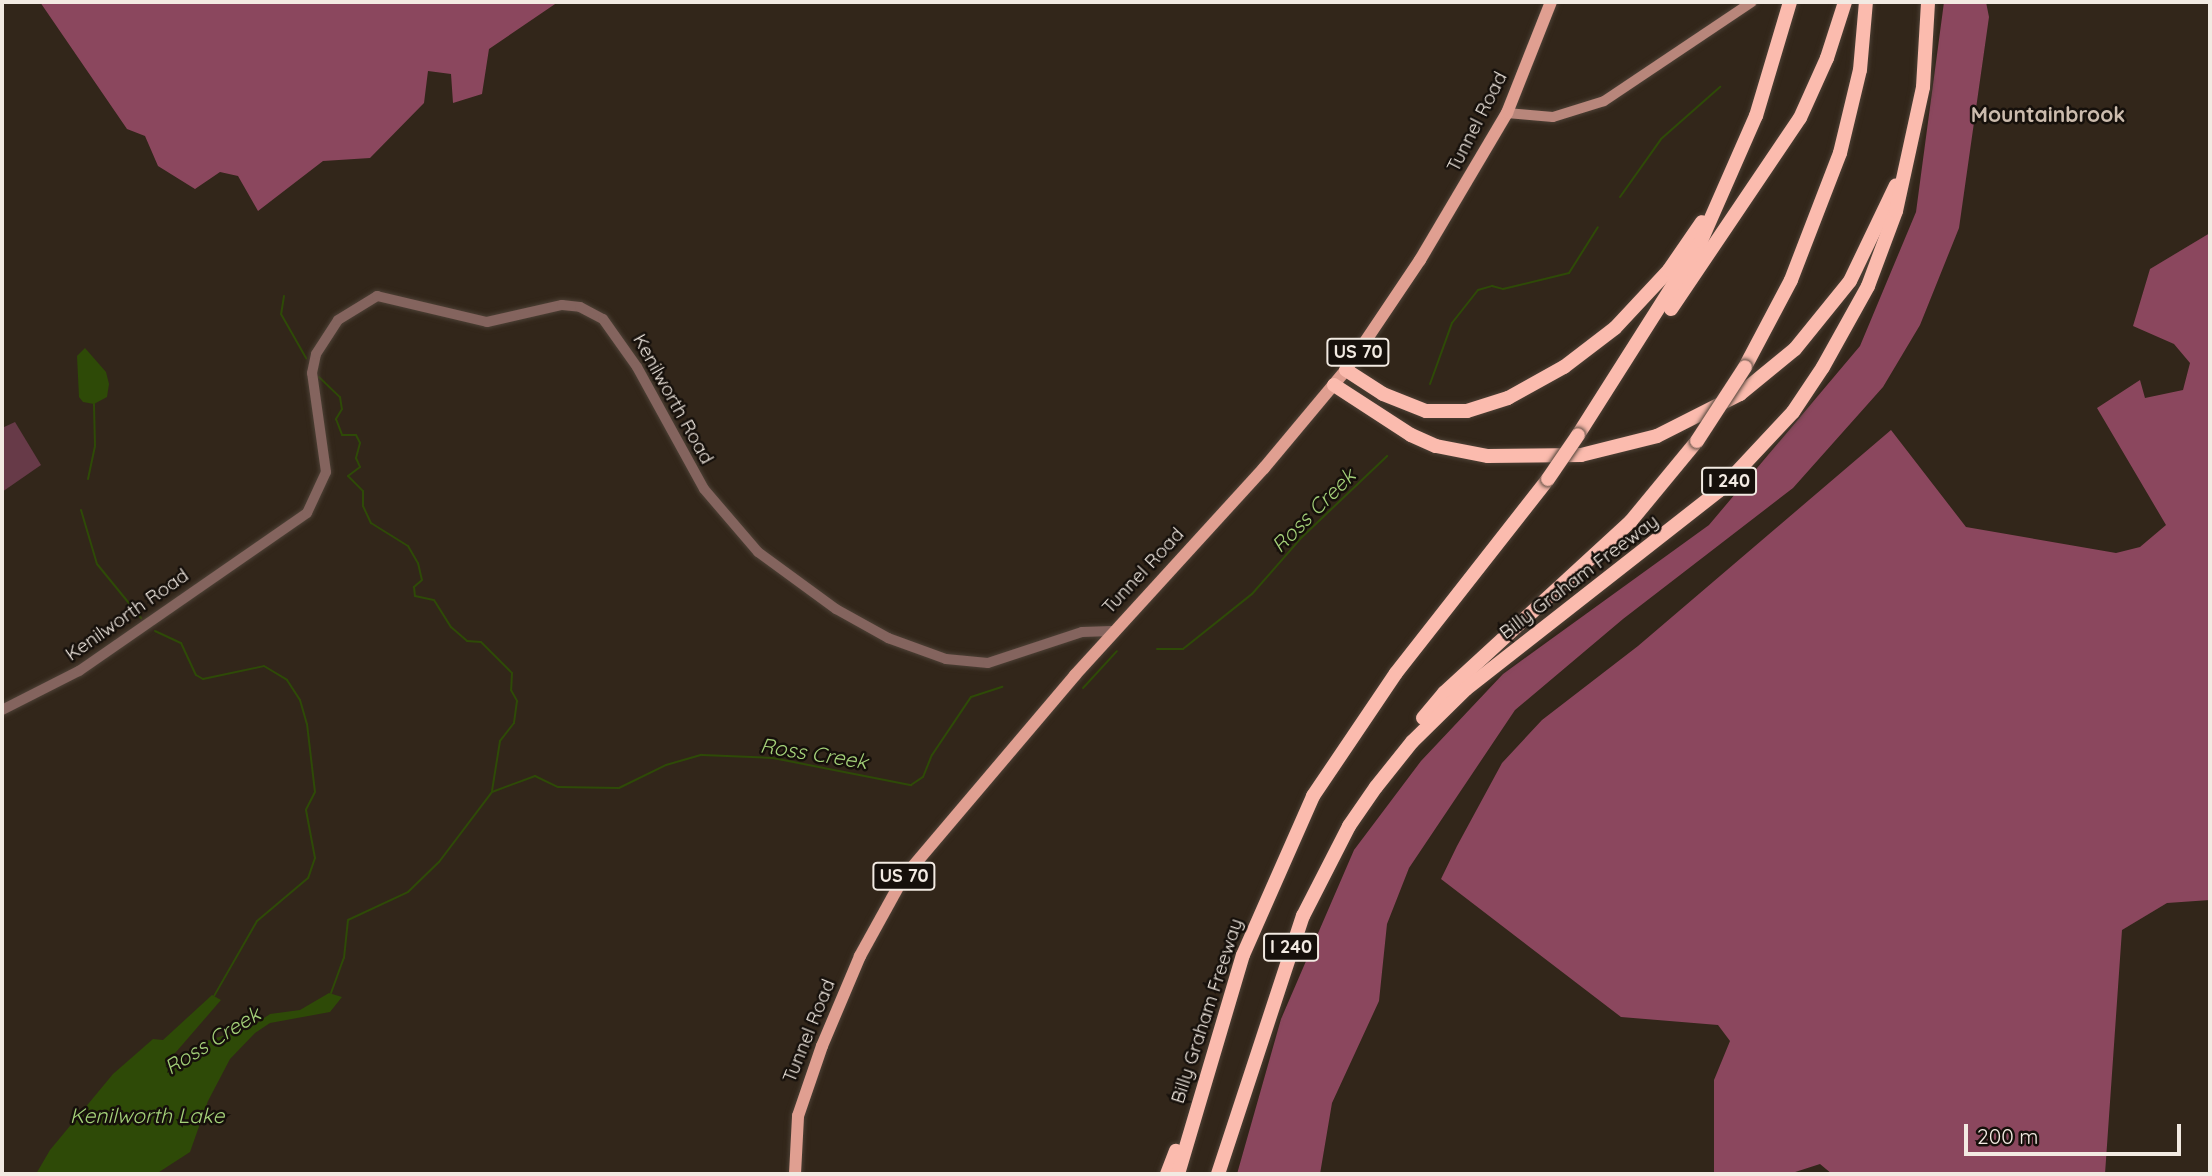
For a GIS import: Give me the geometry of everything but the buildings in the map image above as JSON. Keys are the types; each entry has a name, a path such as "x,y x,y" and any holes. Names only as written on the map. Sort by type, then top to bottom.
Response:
{"highway":[{"name":"Billy Graham Freeway","path":"1178,1174 1243,955 1313,796 1396,673 1548,479 1624,369 1702,241 1756,116 1790,2"},
{"path":"1624,369 1638,357 1800,118 1827,58 1845,2"},
{"path":"1412,742 1425,715 1444,693 1597,556 1697,440 1745,367 1791,280 1840,153 1860,70 1866,2"},
{"name":"Billy Graham Freeway","path":"1218,1174 1303,916 1349,826 1412,742 1493,666 1687,520 1758,453 1793,412 1868,286 1896,211 1923,87 1928,2"},
{"path":"1334,385 1391,424 1436,446 1517,459 1614,449 1705,415 1776,366 1840,297 1884,214 1915,123"},
{"path":"1346,370 1383,394 1426,411 1467,411 1508,398 1564,367 1615,328 1669,270 1723,192"},
{"path":"1167,1174 1190,1129"}],"main road":[{"name":"Tunnel Road","path":"795,1174 795,1137 805,1093 860,957 903,878 1112,632 1346,370 1420,260 1507,113 1551,2"},
{"path":"1507,113 1553,117 1604,101 1752,2"}],"street":[{"name":"Kenilworth Road","path":"2,710 79,671 307,513 326,472 312,373 316,354 338,320 377,296 487,322 562,305 580,307 603,319 637,367 704,489 758,552 836,609 888,638 946,659 978,663 998,662 1097,626 1112,632"}],"shaded area":[{"path":"40,2 558,2 489,49 482,94 453,103 451,74 428,71 424,103 370,158 323,161 258,211 238,176 220,172 195,189 158,166 145,136 127,129"},
{"path":"1944,2 1986,2 1989,17 1959,228 1920,325 1883,387 1793,488 1623,619 1515,710 1409,868 1387,924 1379,1001 1332,1103 1320,1174 1237,1174 1281,1019 1354,850 1421,761 1503,674 1709,525 1860,346 1916,212"},
{"path":"2210,233 2210,900 2167,903 2122,930 2105,1174 1832,1174 1820,1164 1789,1174 1714,1174 1714,1080 1730,1041 1718,1025 1621,1017 1441,879 1457,846 1502,763 1542,720 1638,646 1891,430 1966,527 2116,553 2140,547 2166,525 2097,408 2140,380 2145,398 2183,390 2190,363 2174,344 2133,326 2150,269"},
{"path":"15,422 41,465 2,492 2,428"}],"water":[{"path":"85,348 106,372 109,384 107,397 94,404 83,402 79,397 77,356"},
{"name":"Kenilworth Lake","path":"329,993 342,997 330,1012 270,1023 255,1033 230,1059 208,1101 190,1152 156,1174 36,1174 50,1150 113,1074 153,1039 163,1040 212,995 221,1000 170,1059 178,1069 206,1041 251,1027 270,1014 300,1010"}],"waterway":[{"name":"Ross Creek","path":"1620,197 1661,139 1720,87"},
{"name":"Ross Creek","path":"1430,384 1452,323 1478,290 1492,286 1503,289 1569,273 1598,227"},
{"path":"284,296 281,314 306,358"},
{"path":"319,377 340,397 342,409 336,419 342,435 356,435 360,443 356,458 360,467 348,476 363,491 363,506 371,523 408,546 418,563 422,580 414,587 415,596 434,600 451,627 467,641 481,642 512,673 511,690 517,701 514,723 500,741 492,791"},
{"path":"88,479 95,446 94,404"},
{"name":"Ross Creek","path":"1157,649 1183,649 1252,594 1301,538 1387,456"},
{"path":"81,510 97,564 141,618"},
{"path":"155,631 181,643 196,675 203,679 264,666 287,680 300,700 307,724 315,792 306,810 315,858 308,878 257,921 214,996"},
{"name":"Ross Creek","path":"1083,688 1117,651"},
{"name":"Ross Creek","path":"331,993 344,958 348,920 408,892 439,862 492,792 535,776 558,787 619,788 666,765 702,755 773,758 911,785 923,777 932,755 971,697 1002,687"}],"district":[{"name":"Mountainbrook","path":"2048,114"}]}
